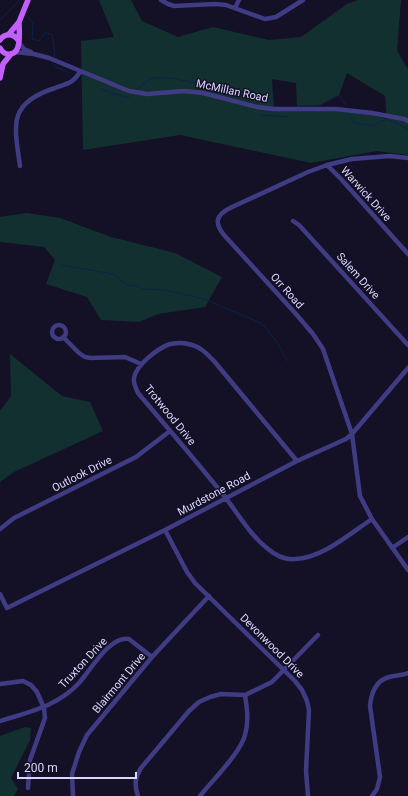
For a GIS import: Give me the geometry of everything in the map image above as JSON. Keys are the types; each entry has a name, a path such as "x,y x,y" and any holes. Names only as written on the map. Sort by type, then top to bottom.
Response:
{"main road":[{"path":"0,78 3,64 18,48 19,22 28,0"},
{"path":"0,40 19,22"},
{"path":"4,35 14,36 18,42"},
{"path":"0,48 4,53 12,53"}],"street":[{"path":"161,0 174,6 215,4 235,8 265,19 276,17 302,0"},
{"path":"235,8 239,0"},
{"name":"McMillan Road","path":"18,42 24,49 34,54 49,58 117,87 141,93 147,94 184,91 203,93 257,107 274,109 336,109 372,113 408,121"},
{"name":"McMillan Road","path":"12,53 34,54"},
{"path":"20,166 15,130 18,115 23,106 31,97 72,82 80,72"},
{"name":"Orr Road","path":"408,158 390,156 352,159 326,165 303,174 224,211 218,217 218,225 224,235 296,314 320,344 331,370 352,434 360,496 372,519 408,570"},
{"name":"Warwick Drive","path":"326,165 342,179 408,254"},
{"name":"Salem Drive","path":"293,221 301,227 408,345"},
{"path":"63,337 85,357 125,357 141,364 161,348 170,344 188,344 203,349 297,461"},
{"name":"Trotwood Drive","path":"141,364 134,377 134,383 138,393 170,430 255,536 280,557 295,560 310,557 324,551 372,519"},
{"name":"Murdstone Road","path":"0,594 7,608 165,530 297,461 346,439 352,434 408,368"},
{"name":"Outlook Drive","path":"0,529 14,518 136,457 170,430"},
{"name":"Devonwood Drive","path":"165,530 187,572 195,583 285,670 302,690 309,710 306,771 308,796"},
{"path":"392,548 408,537"},
{"name":"Blairmont Drive","path":"73,796 72,774 83,742 87,735 152,657 209,596"},
{"path":"138,796 135,782 141,768 189,711 199,702 210,697 230,694 245,695 272,682 318,635"},
{"name":"Truxton Drive","path":"0,721 44,708 69,693 109,647 120,639 129,639 152,657"},
{"path":"372,796 377,788 380,777 370,706 373,690 388,677 408,673"},
{"path":"0,684 23,681 31,685 37,692 44,708 45,718 30,760 28,788"},
{"path":"200,796 239,749 245,736 247,722 245,695"}],"green space":[{"path":"99,0 131,0 142,21 178,37 213,27 269,40 301,37 347,4 358,0 401,0 397,51 408,69 408,155 377,151 311,163 180,135 83,150 81,41 114,37","holes":["347,73 385,96 387,119 358,111 274,109 272,79 296,83 297,106 320,105 339,95"]},
{"path":"27,213 60,218 111,237 175,253 222,277 205,307 158,314 139,322 101,320 87,297 46,284 55,260 44,247 0,242 0,217"},
{"path":"10,354 62,396 90,402 103,431 14,472 0,482 0,411 11,396"},
{"path":"25,727 31,728 30,740 11,778 18,789 14,796 0,796 0,736"}],"waterway":[{"path":"0,20 20,0"},
{"path":"28,17 33,23 32,39 39,41 45,33 52,34 55,53 54,57"},
{"path":"54,64 55,67 70,73"},
{"path":"136,90 149,80 159,78 197,83 211,82 221,91 237,97 244,93 251,94 257,103"},
{"path":"100,89 125,97 130,96"},
{"path":"297,106 320,105 339,95 346,105"},
{"path":"348,114 355,123 372,126 387,119 408,129"},
{"path":"260,115 289,117"},
{"path":"62,265 113,274 127,285 138,286 143,289 165,290 204,299 261,323 278,343 287,361"}]}
